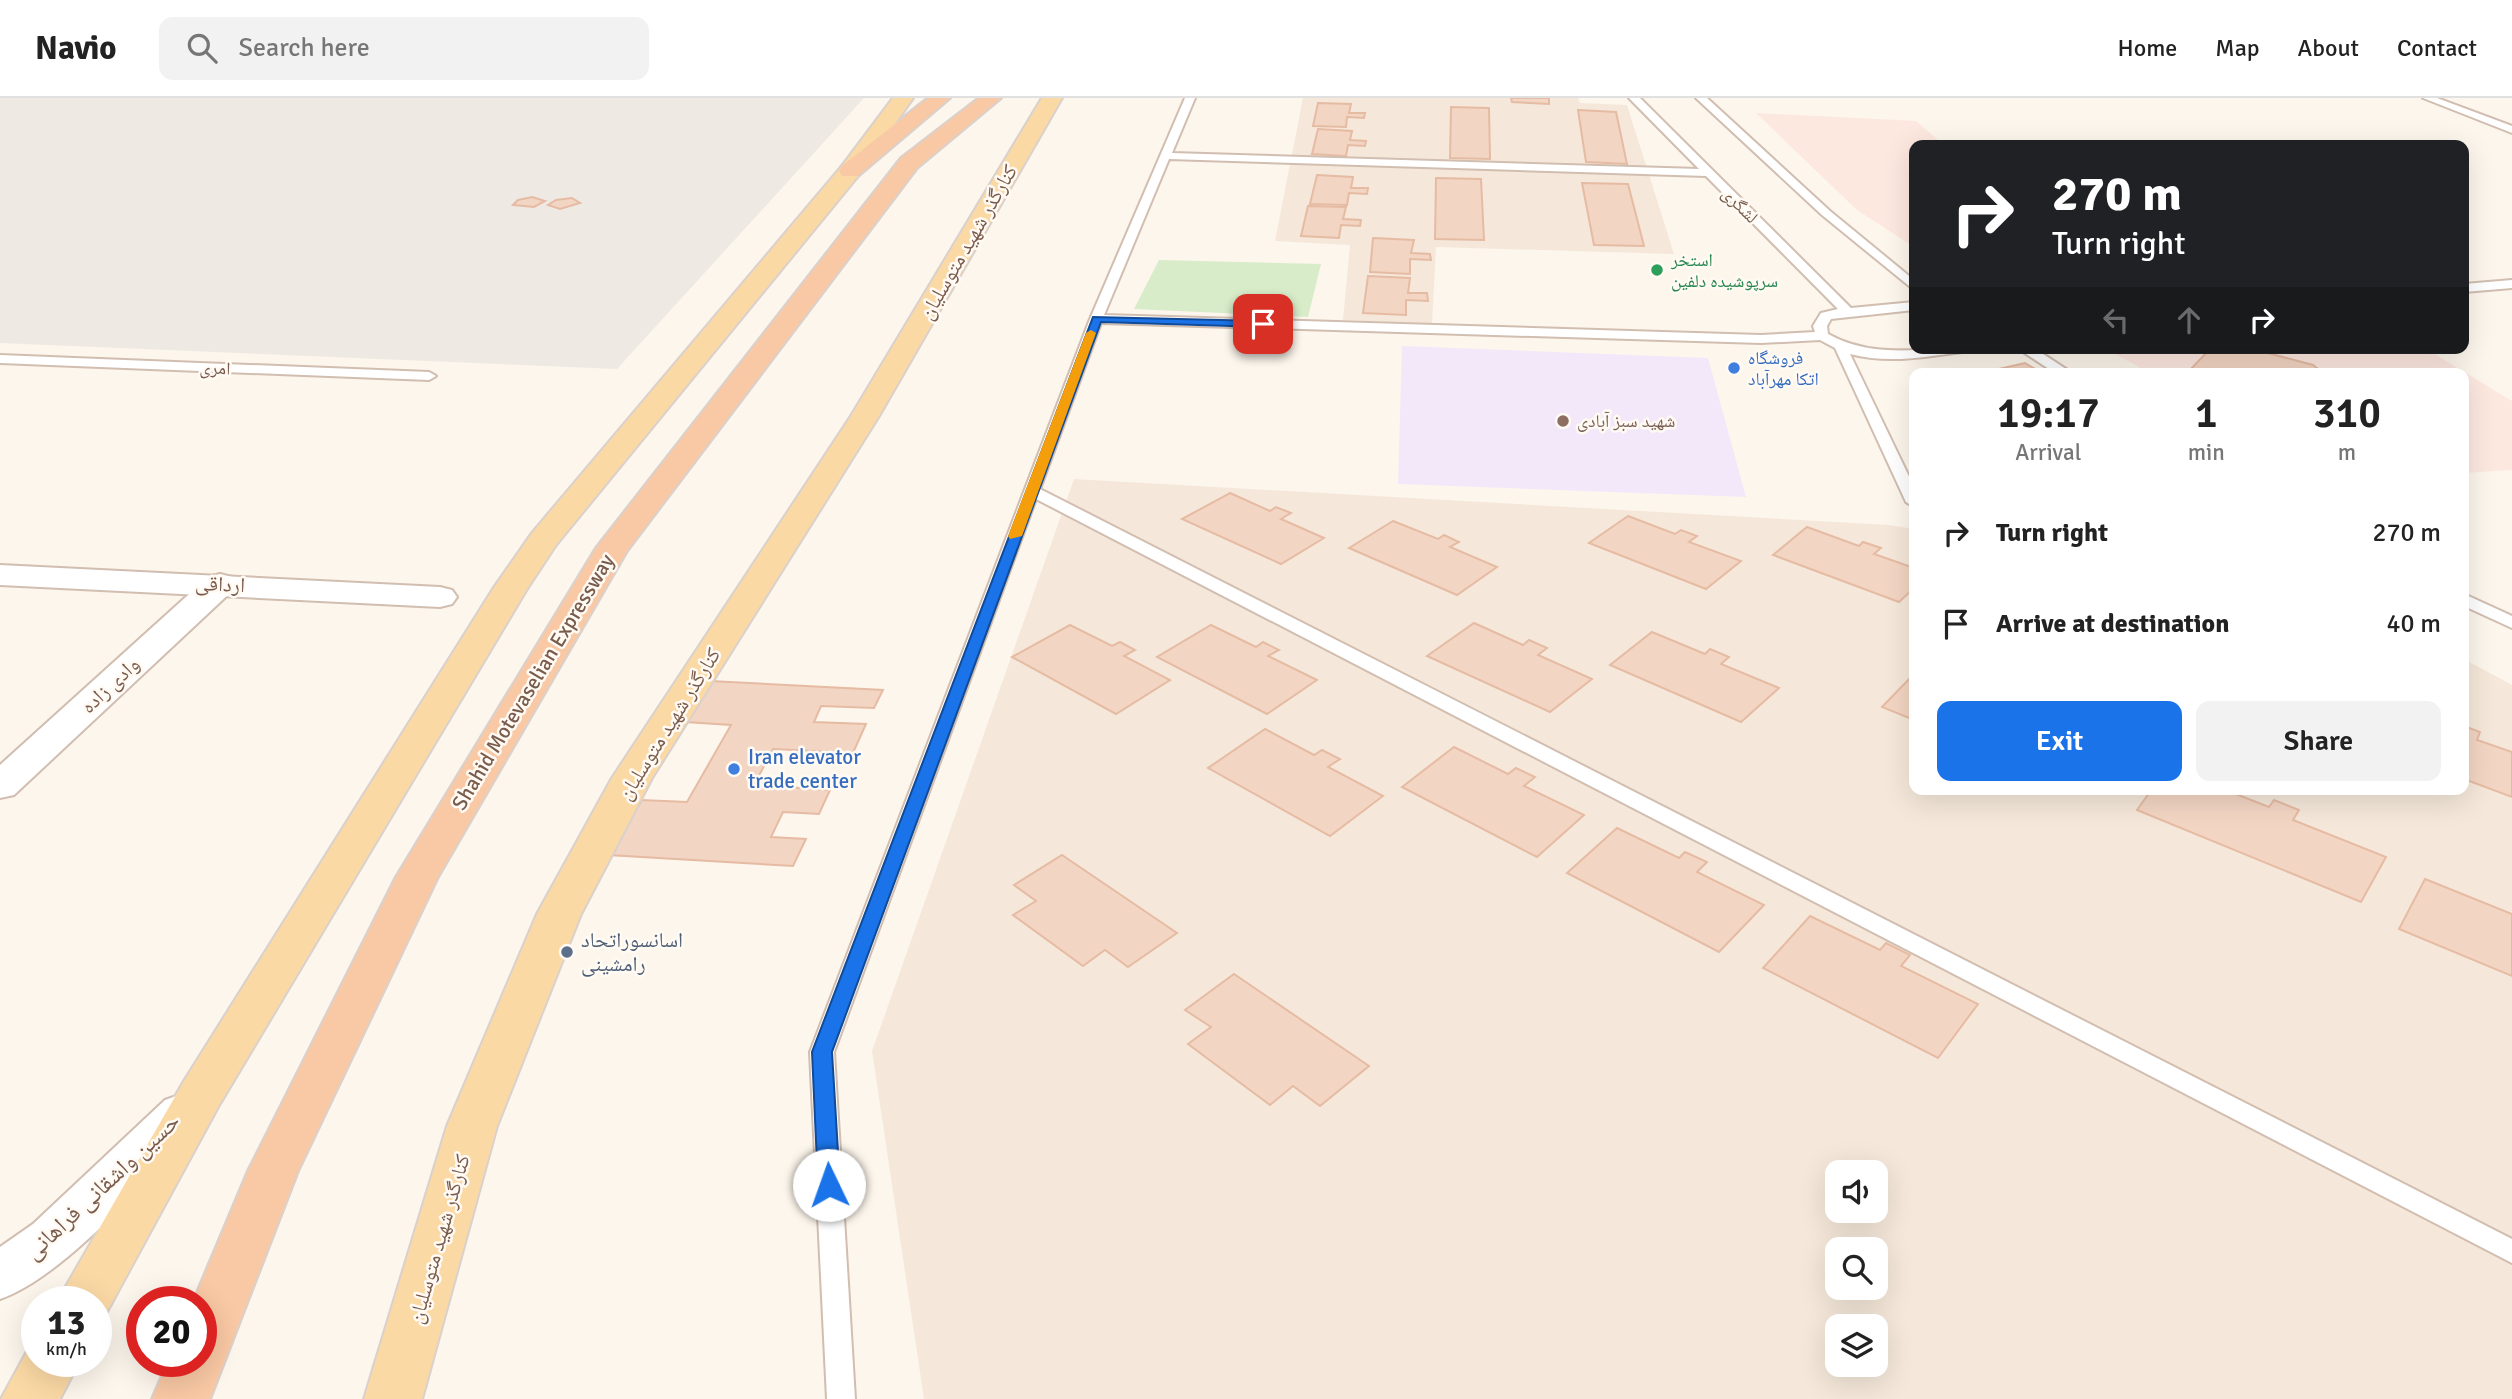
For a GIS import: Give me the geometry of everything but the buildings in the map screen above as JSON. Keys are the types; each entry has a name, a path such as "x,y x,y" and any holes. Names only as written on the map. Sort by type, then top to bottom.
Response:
{"highway":[{"path":"850,171 940,98"},
{"name":"Shahid Motevaselian Expressway","path":"217,1309 273,1171 417,877 612,548 909,163 991,98"},
{"path":"181,1399 190,1377"}],"main road":[{"path":"93,1286 201,1094 543,540 850,171 903,98"},
{"name":"کنارگذر شهید متوسلیان","path":"393,1399 472,1126 559,914 632,778 866,416 1052,98"},
{"path":"30,1399 42,1377"}],"street":[{"name":"ارداقی","path":"0,575 440,597"},
{"name":"وادی زاده","path":"0,786 220,584"},
{"name":"حسین واشقانی فراهانی","path":"0,1276 52,1239 201,1094"}],"lane":[{"path":"841,1399 822,1052 1096,319 1190,98"},
{"name":"لشگری","path":"1634,98 1848,312"},
{"path":"1701,98 1826,214 1909,282"},
{"path":"2428,98 2512,130"},
{"path":"1166,156 1709,173"},
{"path":"2469,274 2512,271"},
{"path":"2469,288 2512,284"},
{"path":"1822,336 1820,326 1826,316 1909,306"},
{"path":"1096,319 1761,339 1822,336 1841,349 1884,356 1909,353"},
{"path":"1841,349 1909,492"},
{"path":"2034,354 2057,368"},
{"name":"امری","path":"0,359 429,376"},
{"path":"1032,491 2512,1252"},
{"path":"2469,602 2512,624"}],"shaded area":[{"path":"0,98 864,98 617,369 0,343"},
{"path":"1303,98 1578,98 1580,103 1627,105 1674,254 1436,247 1432,324 1343,320 1350,245 1275,241"},
{"path":"1756,113 1916,121 1938,140 1909,140 1909,244 1857,210"},
{"name":"شهید سبز آبادی","path":"1402,346 1708,358 1746,497 1398,484"},
{"path":"2115,354 2435,354 2458,368 2141,368"},
{"path":"2469,375 2512,401 2512,470 2469,473"},
{"path":"1074,479 1909,528 1909,795 2469,795 2469,662 2512,685 2512,1399 924,1399 872,1051"}],"green space":[{"path":"1159,260 1321,264 1308,317 1134,309"}],"slow traffic":[{"path":"1015,536 1091,333"}],"place":[{"name":"استخر سرپوشیده دلفین","path":"1657,270"},
{"name":"فروشگاه اتکا مهرآباد","path":"1734,368"},
{"name":"شهید سبز آبادی","path":"1563,421"},
{"name":"Iran elevator trade center","path":"734,769"},
{"name":"اسانسوراتحاد رامشینی","path":"567,952"}],"route":[{"path":"829,1185 822,1052 1096,319 1263,324"}]}
